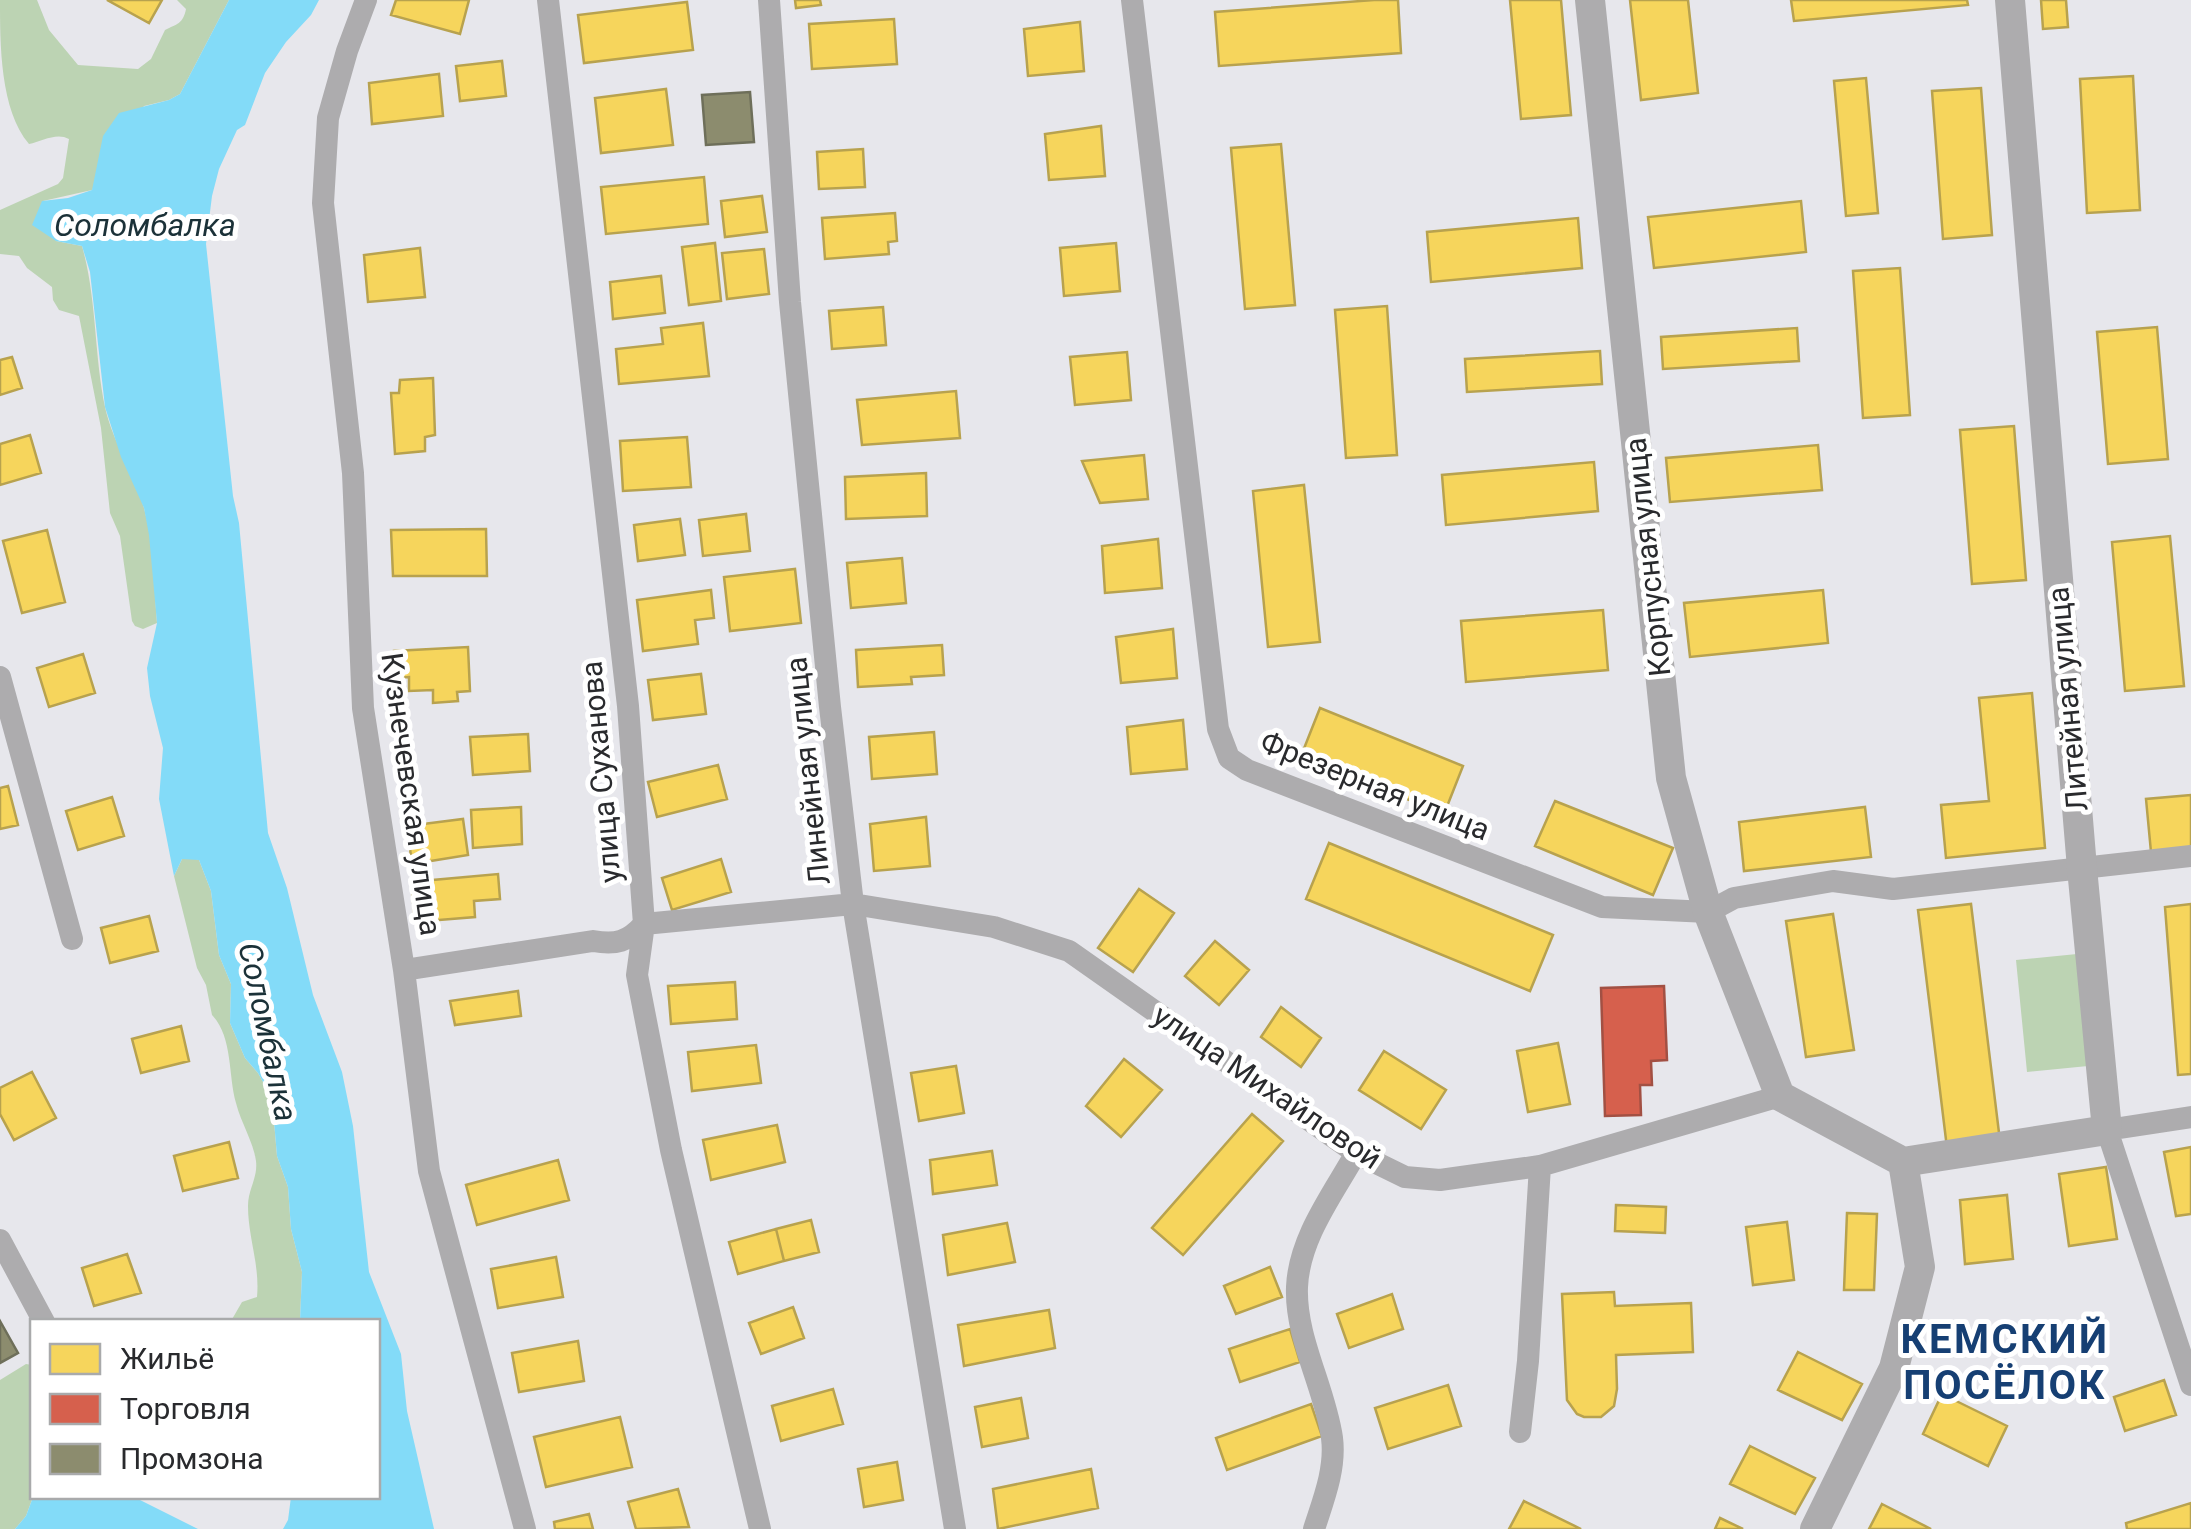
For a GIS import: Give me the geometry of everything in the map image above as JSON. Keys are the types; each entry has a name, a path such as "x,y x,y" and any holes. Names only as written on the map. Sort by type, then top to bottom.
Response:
{"street":[{"name":"Кузнечевская улица","path":"366,0 328,118 323,203 354,473 362,708 404,970 429,1171 525,1529"},
{"name":"улица Суханова","path":"548,0 628,706 644,924 636,975 671,1150 760,1529"},
{"name":"Линейная улица","path":"769,0 790,302 853,904 955,1529"},
{"name":"Фрезерная улица","path":"1132,0 1218,729 1229,758 1247,770 1602,908 1708,912 1734,898 1833,881 1893,889 2191,856"},
{"name":"Корпусная улица","path":"1590,0 1671,778 1708,912 1780,1096"},
{"name":"Литейная улица","path":"2010,0 2082,868 2108,1130 2191,1386"},
{"path":"0,676 72,939"},
{"name":"улица Михайловой","path":"404,970 593,940 612,944 631,938 644,924 853,904 994,928 1069,951 1356,1153 1405,1177 1440,1180 1540,1166 1780,1096"},
{"path":"1780,1096 1904,1162 2191,1117"},
{"path":"1314,1529 1328,1488 1332,1441 1301,1320 1297,1287 1306,1242 1356,1153"},
{"path":"1815,1529 1894,1368 1920,1267 1904,1162"},
{"path":"1520,1432 1540,1166"},
{"path":"0,1240 42,1319"}],"green space":[{"path":"0,0 37,0 49,30 78,65 138,69 151,59 165,30 183,18 186,9 177,0 229,0 180,94 144,106 92,190 43,201 56,241 82,246 105,407 147,522 157,623 143,629 132,621 120,536 110,513 101,428 79,316 59,310 52,287 27,268 19,256 0,254 0,210 58,184 63,178 69,139 54,137 29,144 19,130 4,76"},
{"path":"182,859 199,860 211,891 219,955 231,984 230,1023 245,1058 272,1098 277,1156 288,1187 291,1229 302,1272 300,1319 232,1319 242,1302 257,1297 248,1206 256,1161 236,1103 227,1045 212,1015 206,985 197,968 174,876"},
{"path":"2077,954 2088,1066 2027,1072 2016,960"},
{"path":"30,1365 32,1499 26,1516 15,1529 0,1529 0,1380"}],"water":[{"name":"Соломбалка","path":"229,0 319,0 265,73 245,125 237,130 219,169 206,244 239,523 268,833 287,888 313,995 342,1072 353,1126 369,1272 401,1354 407,1411 434,1529 283,1529 291,1499 380,1499 380,1319 300,1319 302,1272 291,1229 288,1187 277,1156 272,1098 245,1058 230,1023 231,984 219,955 211,891 199,860 182,859 174,876 159,799 163,748 147,668 157,623 149,535 144,508 121,457 105,407 90,272 82,246 56,241 32,225 42,201 92,190 103,136 119,113 180,94"},
{"path":"32,1499 138,1499 198,1529 15,1529 26,1516"}],"building: Жильё":[{"path":"107,0 162,0 149,23"},
{"path":"396,0 469,0 460,34 391,15"},
{"path":"795,0 820,0 821,5 796,8"},
{"path":"1398,0 1401,53 1219,66 1215,12"},
{"path":"1510,0 1561,0 1571,115 1521,119"},
{"path":"1630,0 1688,0 1698,93 1641,100"},
{"path":"1791,0 1967,0 1968,5 1794,21"},
{"path":"2041,0 2066,0 2068,27 2043,29"},
{"path":"687,2 693,50 584,63 578,15"},
{"path":"894,19 897,64 812,69 809,24"},
{"path":"1080,22 1084,71 1028,76 1024,29"},
{"path":"502,61 506,96 460,101 456,66"},
{"path":"439,74 443,116 372,124 369,83"},
{"path":"2133,76 2140,210 2087,213 2080,79"},
{"path":"1866,78 1878,213 1846,216 1834,81"},
{"path":"1981,88 1992,235 1943,239 1932,91"},
{"path":"666,89 673,145 601,153 595,98"},
{"path":"1101,126 1105,176 1049,180 1045,134"},
{"path":"1281,144 1295,305 1245,309 1231,148"},
{"path":"863,149 865,187 819,189 817,152"},
{"path":"704,177 708,224 606,234 601,187"},
{"path":"762,196 767,232 725,237 721,201"},
{"path":"1801,201 1806,252 1654,268 1648,217"},
{"path":"895,213 897,241 888,242 889,254 825,259 822,218"},
{"path":"1578,218 1582,268 1431,282 1427,232"},
{"path":"715,243 721,301 689,305 682,247"},
{"path":"1116,243 1120,291 1064,296 1060,248"},
{"path":"420,248 425,297 368,302 364,255"},
{"path":"764,249 769,294 727,299 722,253"},
{"path":"1900,268 1910,415 1863,418 1853,271"},
{"path":"661,276 665,313 613,319 610,282"},
{"path":"1387,306 1397,455 1346,458 1335,310"},
{"path":"883,307 886,345 832,349 829,311"},
{"path":"703,323 709,376 619,384 616,349 663,344 661,328"},
{"path":"2157,327 2168,459 2108,464 2097,332"},
{"path":"1797,328 1799,361 1663,369 1661,337"},
{"path":"1600,351 1602,384 1467,392 1465,359"},
{"path":"1127,352 1131,400 1075,405 1070,357"},
{"path":"12,357 22,388 0,395 0,360"},
{"path":"433,378 435,435 425,437 425,451 395,454 391,393 399,393 400,380"},
{"path":"956,391 960,438 862,445 857,400"},
{"path":"2014,426 2026,580 1972,584 1960,430"},
{"path":"30,435 41,473 0,485 0,444"},
{"path":"687,437 691,487 623,491 620,441"},
{"path":"1818,445 1822,490 1670,502 1666,458"},
{"path":"1144,455 1148,499 1100,503 1082,461"},
{"path":"1594,462 1598,511 1446,525 1442,475"},
{"path":"926,473 927,516 846,519 845,477"},
{"path":"1304,485 1320,642 1268,647 1253,491"},
{"path":"746,514 750,551 703,556 699,520"},
{"path":"680,519 685,555 638,561 634,525"},
{"path":"486,529 487,576 393,576 391,530"},
{"path":"47,530 65,602 22,613 3,541"},
{"path":"2170,536 2184,686 2125,691 2112,542"},
{"path":"1158,539 1162,588 1105,593 1102,546"},
{"path":"902,558 906,603 851,608 847,563"},
{"path":"795,569 801,623 730,631 724,577"},
{"path":"711,590 714,618 695,620 698,644 643,651 637,600"},
{"path":"1823,590 1828,643 1690,657 1684,603"},
{"path":"1603,610 1608,670 1466,682 1461,621"},
{"path":"1173,629 1177,678 1121,683 1116,637"},
{"path":"942,645 944,675 911,677 912,684 858,687 856,650"},
{"path":"468,647 470,691 457,692 458,701 433,703 433,690 409,691 409,677 395,678 394,651"},
{"path":"83,654 95,693 49,707 37,668"},
{"path":"701,674 706,714 653,720 648,680"},
{"path":"2032,693 2045,848 1946,858 1941,805 1989,801 1979,698"},
{"path":"1320,708 1463,766 1444,814 1301,756"},
{"path":"1183,720 1187,769 1131,774 1127,727"},
{"path":"934,732 937,774 872,779 869,737"},
{"path":"528,734 530,771 473,775 470,737"},
{"path":"718,765 727,799 657,817 648,782"},
{"path":"8,786 18,825 0,829 0,788"},
{"path":"2191,795 2191,849 2151,852 2146,799"},
{"path":"112,797 124,836 78,850 66,811"},
{"path":"1555,801 1673,848 1653,895 1535,846"},
{"path":"521,807 522,844 473,848 471,810"},
{"path":"1865,807 1871,857 1744,871 1739,822"},
{"path":"926,817 930,866 874,871 870,824"},
{"path":"463,819 468,855 412,864 407,826"},
{"path":"1329,843 1553,935 1530,991 1306,899"},
{"path":"721,859 731,892 672,910 662,878"},
{"path":"498,874 500,899 474,901 475,917 415,922 411,882"},
{"path":"1139,889 1174,913 1133,972 1098,948"},
{"path":"1971,904 2000,1141 1947,1148 1918,910"},
{"path":"2191,904 2191,1074 2178,1075 2165,907"},
{"path":"1833,914 1854,1050 1806,1057 1786,921"},
{"path":"149,916 158,951 110,963 101,928"},
{"path":"1215,941 1249,970 1219,1005 1185,976"},
{"path":"735,982 737,1019 671,1024 668,986"},
{"path":"518,991 521,1016 455,1025 450,1001"},
{"path":"1281,1007 1321,1038 1301,1067 1261,1037"},
{"path":"181,1026 189,1061 141,1073 132,1039"},
{"path":"1558,1043 1570,1104 1528,1112 1517,1051"},
{"path":"756,1045 761,1083 692,1091 688,1052"},
{"path":"1384,1051 1446,1090 1421,1129 1359,1090"},
{"path":"1124,1059 1162,1090 1121,1137 1086,1106"},
{"path":"956,1066 964,1113 919,1121 911,1073"},
{"path":"32,1072 56,1118 14,1140 0,1114 0,1088"},
{"path":"1252,1114 1283,1141 1183,1255 1152,1228"},
{"path":"777,1125 785,1162 711,1180 703,1140"},
{"path":"229,1142 238,1178 183,1191 174,1156"},
{"path":"2191,1147 2191,1214 2176,1216 2164,1152"},
{"path":"992,1151 997,1185 933,1194 930,1160"},
{"path":"558,1160 569,1200 477,1225 466,1185"},
{"path":"2106,1167 2117,1239 2069,1246 2059,1174"},
{"path":"2007,1195 2013,1259 1965,1264 1960,1200"},
{"path":"1616,1205 1666,1207 1665,1233 1615,1231"},
{"path":"1847,1213 1877,1214 1874,1290 1844,1290"},
{"path":"811,1220 819,1252 784,1261 776,1229"},
{"path":"1787,1222 1794,1280 1753,1285 1746,1227"},
{"path":"1007,1223 1015,1262 948,1275 943,1235"},
{"path":"776,1229 784,1261 738,1274 729,1242"},
{"path":"127,1254 141,1293 94,1306 82,1268"},
{"path":"556,1257 563,1297 498,1308 491,1269"},
{"path":"1270,1267 1282,1297 1236,1314 1224,1286"},
{"path":"1614,1292 1615,1306 1691,1303 1693,1352 1616,1355 1614,1406 1601,1417 1584,1417 1567,1400 1562,1294"},
{"path":"1392,1294 1403,1329 1349,1348 1337,1314"},
{"path":"793,1307 804,1338 761,1354 749,1323"},
{"path":"1049,1310 1055,1348 964,1366 958,1325"},
{"path":"1290,1329 1300,1362 1240,1382 1229,1349"},
{"path":"578,1341 584,1381 519,1392 512,1353"},
{"path":"1798,1352 1862,1384 1842,1420 1778,1390"},
{"path":"2164,1380 2176,1415 2125,1431 2114,1397"},
{"path":"1448,1385 1461,1426 1388,1449 1375,1408"},
{"path":"833,1389 843,1424 781,1441 772,1406"},
{"path":"1942,1394 2007,1426 1988,1466 1923,1434"},
{"path":"1021,1398 1028,1438 982,1447 975,1407"},
{"path":"1311,1404 1322,1436 1227,1470 1216,1438"},
{"path":"620,1417 632,1467 546,1487 534,1437"},
{"path":"1750,1446 1815,1478 1795,1514 1730,1484"},
{"path":"897,1462 903,1500 864,1507 858,1469"},
{"path":"1091,1469 1098,1508 998,1529 993,1489"},
{"path":"678,1489 689,1527 636,1529 628,1502"},
{"path":"1524,1501 1581,1529 1509,1529"},
{"path":"2191,1503 2191,1529 2127,1529 2126,1523"},
{"path":"1882,1504 1931,1529 1869,1529"},
{"path":"589,1514 593,1529 555,1529 554,1522"},
{"path":"1720,1518 1743,1529 1715,1529"}],"building: Торговля":[{"path":"1664,986 1667,1060 1651,1061 1652,1085 1640,1085 1641,1115 1605,1116 1601,988"}],"building: Промзона":[{"path":"750,92 754,142 706,145 702,95"},
{"path":"0,1321 18,1353 0,1363"}],"district":[{"name":"КЕМСКИЙ ПОСЁЛОК","path":"2005,1362"}]}
